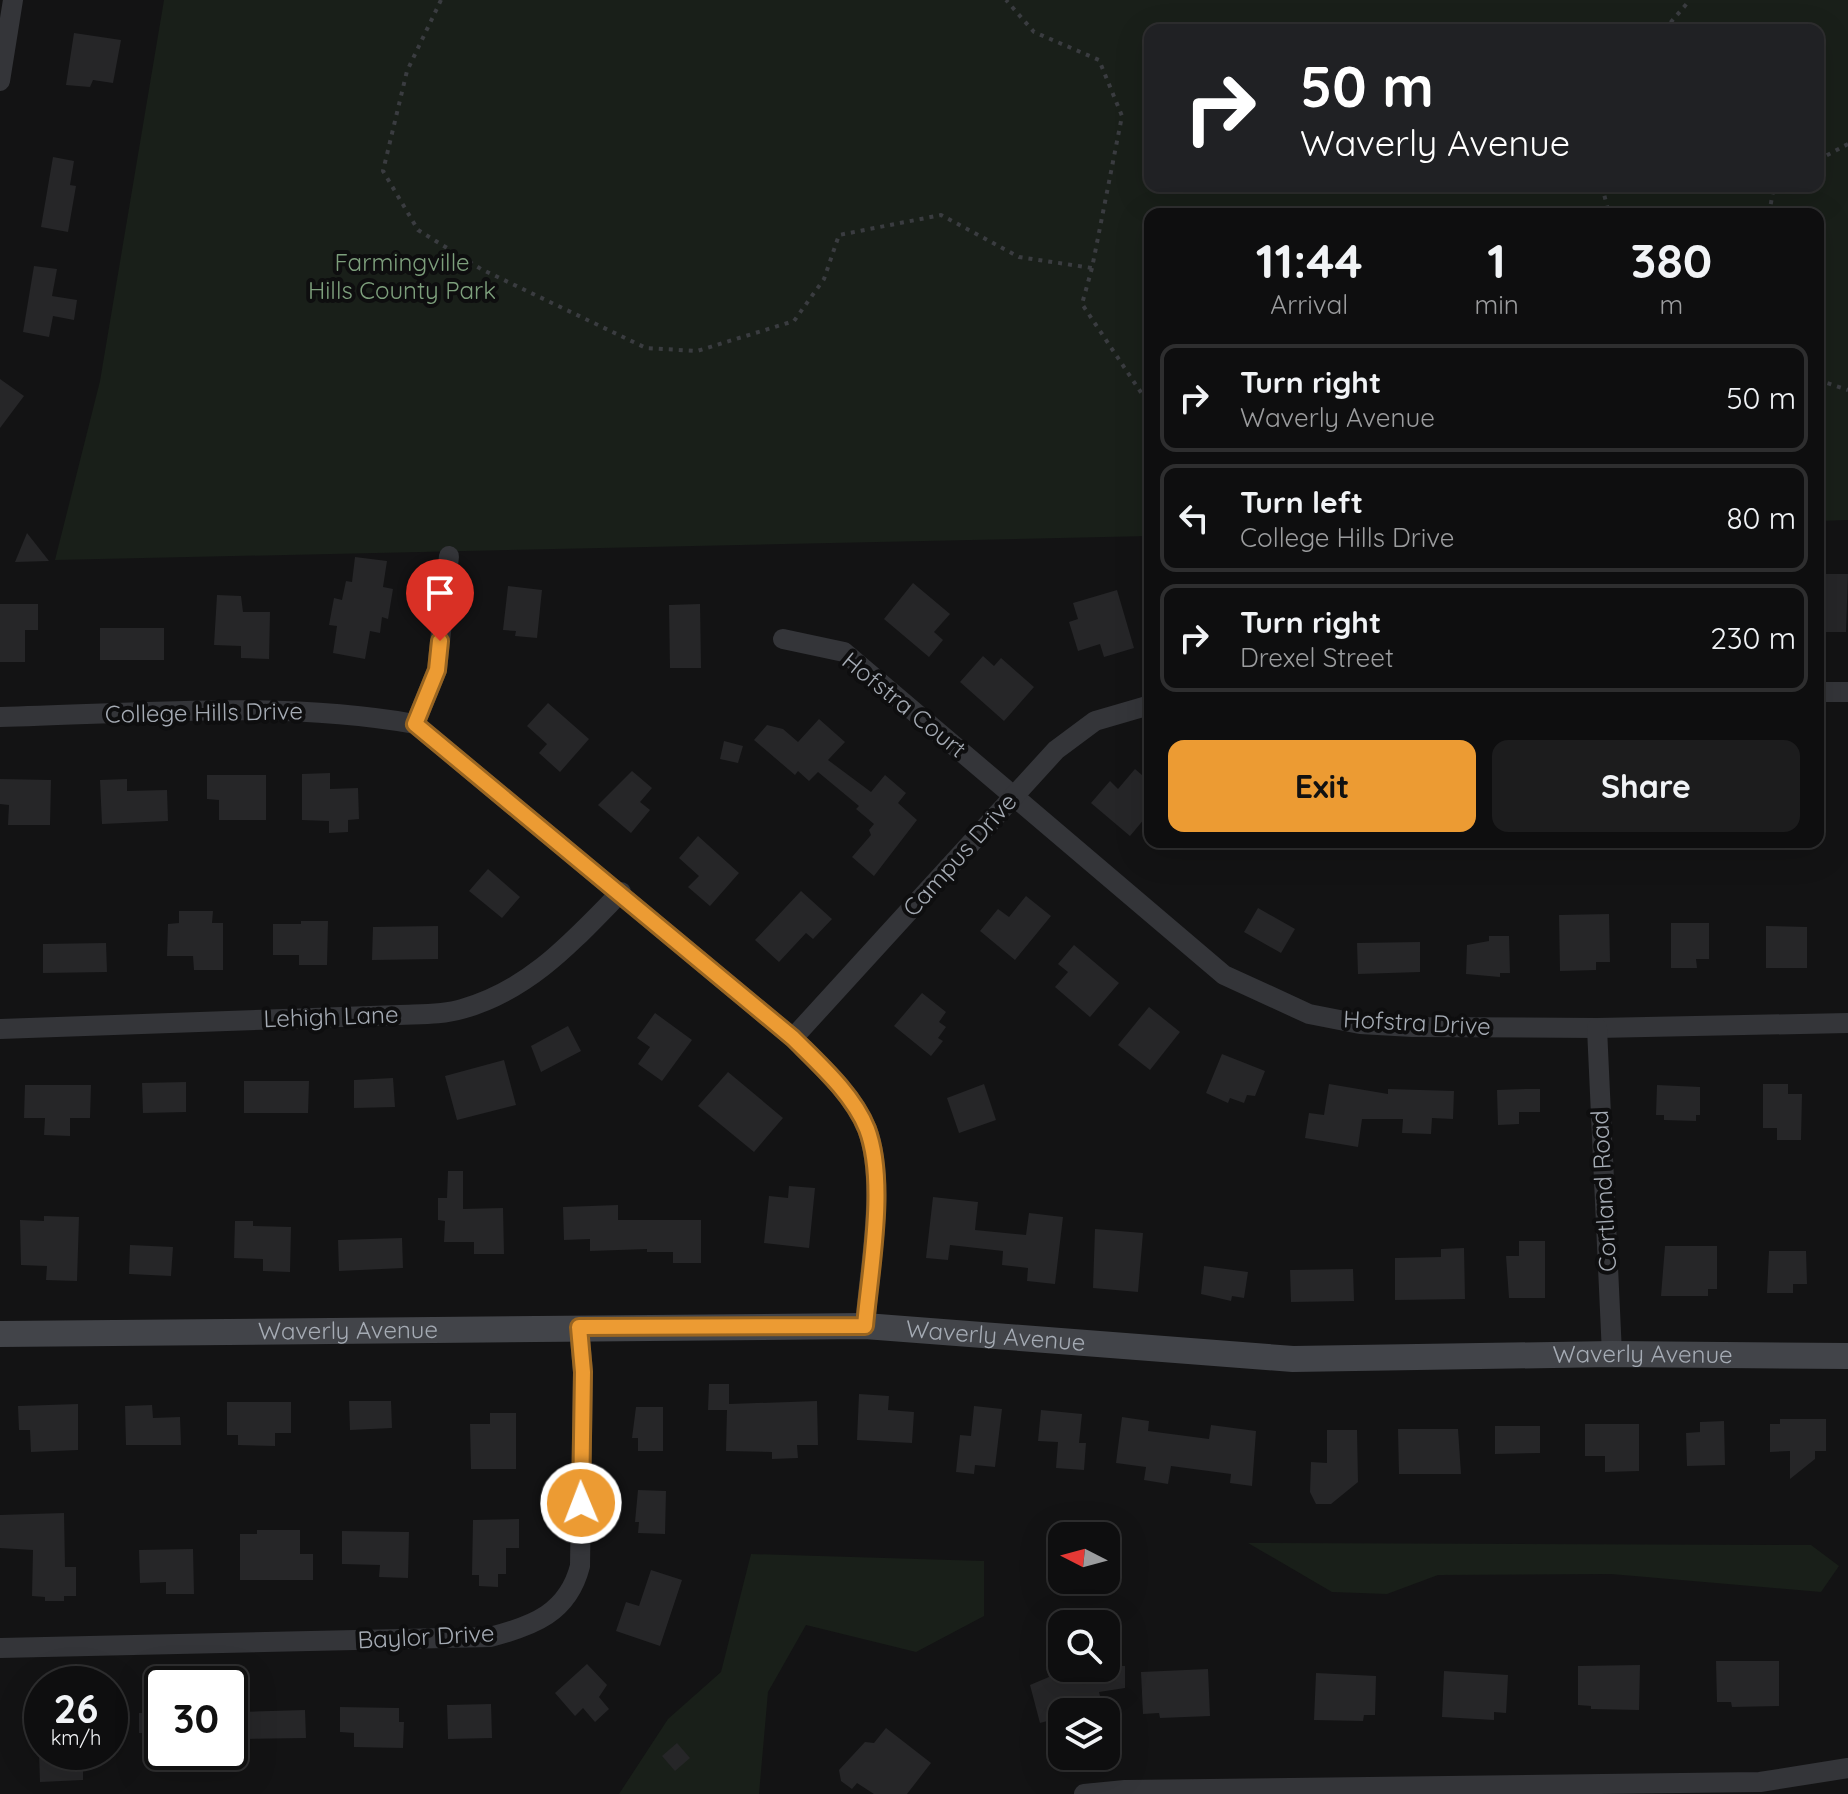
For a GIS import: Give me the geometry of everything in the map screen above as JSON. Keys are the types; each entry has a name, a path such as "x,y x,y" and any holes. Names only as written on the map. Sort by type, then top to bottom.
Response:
{"street":[{"path":"0,81 13,0"},
{"path":"415,724 437,670 449,556"},
{"name":"Hofstra Court","path":"783,639 844,652 1013,796"},
{"path":"1824,692 1848,692"},
{"name":"Campus Drive","path":"793,1038 1056,750 1095,721 1144,707"},
{"name":"College Hills Drive","path":"0,717 245,708 351,713 415,724 621,892 690,955 793,1038 846,1096 866,1125 873,1149 875,1205 865,1326"},
{"name":"Hofstra Drive","path":"1013,796 1224,975 1309,1014 1360,1024 1413,1027 1597,1028 1848,1023"},
{"name":"Lehigh Lane","path":"0,1029 399,1015 459,1010 506,993 548,965 621,892"},
{"name":"Cortland Road","path":"1597,1028 1612,1354"},
{"name":"Waverly Avenue","path":"0,1334 865,1326 1293,1359 1612,1354 1848,1356"},
{"name":"Baylor Drive","path":"0,1648 490,1637 542,1621 564,1603 575,1585 580,1566 583,1372 579,1327"},
{"path":"1084,1794 1218,1789 1760,1782 1848,1768"}],"path":[{"path":"441,0 407,71 383,171 418,230 481,269 646,348 697,351 794,321 824,279 839,235 941,215 1019,257 1092,268"},
{"path":"1006,0 1034,32 1099,60 1122,116 1082,304 1144,397"},
{"path":"1669,24 1690,0"},
{"path":"1824,157 1848,144"},
{"path":"1824,382 1848,390"}],"green space":[{"name":"Farmingville Hills County Park","path":"164,0 1848,0 1848,520 1824,521 1824,208 1144,208 1144,536 55,560 100,381"},
{"path":"1248,1543 1811,1545 1839,1566 1821,1592 1611,1574 1438,1575 1387,1594 1332,1592"},
{"path":"751,1554 984,1561 984,1616 916,1652 806,1625 768,1692 759,1794 619,1794 668,1719 721,1672"}],"building":[{"path":"74,33 121,40 113,83 93,80 90,87 66,85"},
{"path":"53,157 74,161 70,185 76,186 68,232 41,227"},
{"path":"34,266 57,269 52,296 77,300 74,320 53,316 49,337 23,332"},
{"path":"0,379 24,396 0,428"},
{"path":"27,533 49,561 15,562"},
{"path":"355,557 387,561 383,587 393,589 388,619 382,617 380,633 370,631 365,659 333,653 337,626 329,625 334,598 342,600 346,581 352,582"},
{"path":"1824,574 1848,574 1846,632 1824,632"},
{"path":"913,583 950,614 934,632 943,640 929,657 884,619"},
{"path":"508,586 542,590 537,638 515,636 516,631 503,630"},
{"path":"1117,590 1134,648 1104,657 1100,644 1078,651 1069,622 1078,619 1073,603"},
{"path":"217,595 241,596 243,612 270,612 269,659 241,658 241,646 214,645"},
{"path":"0,604 38,604 38,630 25,630 25,662 0,662"},
{"path":"700,604 701,668 670,668 669,605"},
{"path":"100,628 164,628 164,660 100,660"},
{"path":"983,656 994,666 1001,658 1034,687 1004,721 960,682"},
{"path":"548,703 589,739 560,772 539,753 547,744 527,726"},
{"path":"819,719 845,742 828,760 871,792 885,775 906,793 898,803 917,820 874,876 852,857 871,835 869,830 874,824 856,809 859,806 818,772 809,781 798,771 795,775 754,740 767,725 783,729 798,742"},
{"path":"724,741 743,746 738,763 720,759"},
{"path":"1135,769 1144,777 1144,819 1130,836 1091,803 1110,781 1118,789"},
{"path":"632,771 652,788 640,802 650,810 631,833 598,805"},
{"path":"330,773 330,789 358,788 359,819 348,820 348,832 329,833 329,821 302,820 302,774"},
{"path":"207,775 266,775 266,820 219,820 219,800 207,799"},
{"path":"0,779 51,780 50,825 8,825 9,805 0,804"},
{"path":"127,779 127,791 167,790 168,821 102,824 100,780"},
{"path":"698,836 739,873 710,906 688,887 699,876 679,858"},
{"path":"488,869 520,897 502,918 469,891"},
{"path":"801,891 832,919 813,939 806,933 779,962 755,940"},
{"path":"1026,896 1051,916 1015,960 980,931 998,909 1009,917"},
{"path":"1258,908 1295,929 1281,953 1244,932"},
{"path":"179,911 213,911 212,923 223,923 223,970 194,970 193,956 167,956 168,924 179,923"},
{"path":"1609,914 1610,962 1596,962 1596,970 1560,971 1559,915"},
{"path":"301,921 328,921 327,965 299,965 299,955 273,955 273,924 301,924"},
{"path":"1671,923 1709,923 1709,959 1696,959 1697,968 1671,968"},
{"path":"438,926 438,959 372,960 373,927"},
{"path":"1766,926 1807,927 1807,968 1766,968"},
{"path":"1489,936 1509,936 1510,973 1500,973 1500,977 1466,974 1467,945 1489,941"},
{"path":"1420,942 1420,972 1358,974 1357,943"},
{"path":"106,943 107,972 43,973 43,944"},
{"path":"1074,945 1119,983 1090,1017 1055,987 1068,972 1058,964"},
{"path":"922,993 946,1012 939,1022 946,1027 938,1038 943,1041 931,1056 894,1026"},
{"path":"1149,1007 1180,1032 1150,1070 1118,1045"},
{"path":"655,1013 692,1040 662,1081 638,1064 650,1047 637,1038"},
{"path":"568,1026 581,1051 541,1072 531,1046"},
{"path":"1222,1054 1265,1071 1255,1096 1247,1095 1244,1103 1230,1098 1228,1103 1206,1093"},
{"path":"504,1060 516,1105 457,1120 445,1076"},
{"path":"728,1072 783,1118 754,1152 698,1106"},
{"path":"393,1078 395,1107 354,1108 354,1080"},
{"path":"244,1081 309,1081 308,1113 244,1113"},
{"path":"186,1082 186,1112 143,1113 142,1083"},
{"path":"984,1084 996,1120 959,1133 947,1098"},
{"path":"1329,1084 1388,1094 1388,1089 1454,1091 1453,1119 1432,1118 1431,1134 1402,1133 1403,1119 1362,1119 1358,1147 1305,1138 1309,1113 1324,1115"},
{"path":"1763,1084 1788,1084 1788,1094 1802,1094 1801,1140 1777,1140 1777,1128 1763,1128"},
{"path":"25,1085 91,1085 90,1118 70,1118 70,1136 44,1135 45,1118 24,1118"},
{"path":"1657,1085 1700,1087 1700,1115 1696,1115 1696,1121 1664,1120 1664,1115 1656,1115"},
{"path":"1540,1089 1540,1112 1519,1112 1519,1124 1498,1125 1497,1090"},
{"path":"448,1171 463,1171 463,1209 503,1208 504,1254 474,1254 474,1242 444,1242 445,1221 438,1220 438,1198 447,1198"},
{"path":"789,1186 815,1188 809,1248 764,1243 769,1196 788,1198"},
{"path":"933,1197 978,1202 975,1230 1026,1235 1029,1213 1063,1217 1055,1284 1027,1281 1028,1268 1002,1265 1003,1251 950,1245 948,1260 926,1258"},
{"path":"618,1205 618,1220 701,1220 701,1263 673,1263 673,1252 647,1252 647,1249 590,1251 590,1239 564,1240 563,1207"},
{"path":"44,1216 79,1217 77,1281 46,1280 47,1266 21,1265 20,1220 44,1221"},
{"path":"235,1221 253,1221 253,1226 291,1227 290,1272 263,1271 263,1259 234,1258"},
{"path":"1095,1229 1143,1233 1138,1292 1093,1288"},
{"path":"402,1238 403,1268 339,1271 338,1240"},
{"path":"1519,1241 1545,1241 1545,1298 1509,1298 1506,1256 1519,1256"},
{"path":"130,1245 173,1247 171,1276 129,1274"},
{"path":"1665,1246 1717,1246 1717,1289 1708,1289 1708,1296 1661,1296"},
{"path":"1464,1248 1465,1299 1395,1300 1395,1258 1441,1257 1441,1249"},
{"path":"1769,1251 1806,1251 1807,1284 1793,1284 1793,1293 1767,1293"},
{"path":"1204,1266 1248,1272 1244,1298 1232,1296 1231,1301 1201,1294"},
{"path":"1353,1269 1354,1301 1291,1302 1290,1270"},
{"path":"709,1384 729,1384 729,1404 817,1401 818,1445 797,1445 798,1458 772,1459 772,1452 726,1451 727,1410 708,1410"},
{"path":"859,1394 889,1396 888,1410 914,1412 912,1443 857,1440"},
{"path":"349,1401 391,1401 392,1428 350,1430"},
{"path":"227,1402 291,1402 291,1433 275,1433 275,1446 238,1445 238,1435 227,1435"},
{"path":"78,1404 78,1450 31,1452 30,1430 19,1430 18,1406"},
{"path":"152,1405 153,1418 180,1417 181,1445 126,1445 125,1406"},
{"path":"974,1406 1002,1409 995,1467 975,1465 974,1474 956,1472 960,1435 971,1436"},
{"path":"636,1407 663,1407 663,1451 638,1451 638,1438 632,1438"},
{"path":"1041,1410 1082,1414 1079,1443 1086,1443 1084,1470 1056,1468 1058,1442 1038,1441"},
{"path":"490,1413 516,1413 516,1469 471,1469 470,1424 490,1424"},
{"path":"1122,1417 1149,1421 1148,1431 1209,1439 1211,1425 1256,1431 1252,1486 1230,1483 1231,1474 1171,1466 1168,1484 1144,1480 1146,1467 1116,1463"},
{"path":"1780,1419 1826,1419 1826,1451 1815,1451 1815,1459 1790,1479 1790,1451 1770,1452 1770,1424 1780,1424"},
{"path":"1724,1421 1725,1465 1687,1466 1686,1433 1700,1432 1700,1422"},
{"path":"1585,1424 1639,1424 1639,1471 1605,1472 1605,1456 1585,1456"},
{"path":"1495,1426 1540,1426 1540,1453 1495,1454"},
{"path":"1398,1429 1458,1429 1461,1474 1399,1474"},
{"path":"1327,1430 1357,1430 1358,1482 1331,1504 1316,1504 1310,1492 1311,1462 1327,1463"},
{"path":"638,1490 666,1491 665,1534 638,1533 639,1522 635,1522"},
{"path":"64,1513 65,1567 76,1567 76,1596 64,1596 64,1601 45,1601 45,1597 32,1596 33,1550 0,1548 0,1515"},
{"path":"519,1519 519,1548 506,1548 506,1574 498,1574 498,1587 479,1586 479,1575 472,1575 473,1520"},
{"path":"257,1530 300,1530 300,1554 313,1554 313,1580 240,1580 240,1534 257,1534"},
{"path":"342,1531 409,1532 408,1578 379,1577 380,1565 342,1564"},
{"path":"193,1549 194,1594 166,1594 166,1582 140,1583 139,1550"},
{"path":"651,1570 682,1580 660,1646 616,1631 626,1602 639,1606"},
{"path":"1716,1661 1779,1661 1779,1706 1732,1707 1731,1702 1717,1702"},
{"path":"587,1664 607,1685 599,1697 609,1709 595,1722 583,1708 575,1716 555,1693"},
{"path":"1640,1665 1639,1710 1591,1709 1591,1706 1578,1705 1578,1666"},
{"path":"1120,1666 1125,1666 1125,1688 1099,1692 1100,1698 1048,1698 1048,1721 1040,1723 1030,1685 1048,1677 1048,1682 1120,1682"},
{"path":"1208,1669 1210,1716 1160,1718 1159,1713 1143,1714 1141,1672"},
{"path":"1444,1671 1508,1675 1506,1713 1494,1712 1494,1720 1442,1717"},
{"path":"1316,1673 1376,1676 1375,1715 1364,1715 1363,1721 1314,1720"},
{"path":"491,1704 492,1738 448,1739 447,1705"},
{"path":"340,1707 399,1708 399,1722 404,1722 403,1748 354,1747 354,1733 340,1732"},
{"path":"305,1710 306,1738 248,1739 248,1712"},
{"path":"139,1713 144,1713 144,1733 139,1733"},
{"path":"886,1728 931,1763 907,1794 874,1794 857,1783 852,1789 841,1781 839,1770 865,1742 874,1743"},
{"path":"677,1743 690,1758 675,1771 662,1756"},
{"path":"40,1770 83,1770 83,1780 40,1782"}],"route":[{"path":"440,641 437,670 415,724 444,744 469,770 621,892 690,955 793,1038 846,1096 866,1125 873,1149 875,1205 865,1326 579,1327 583,1372 581,1503"}]}
